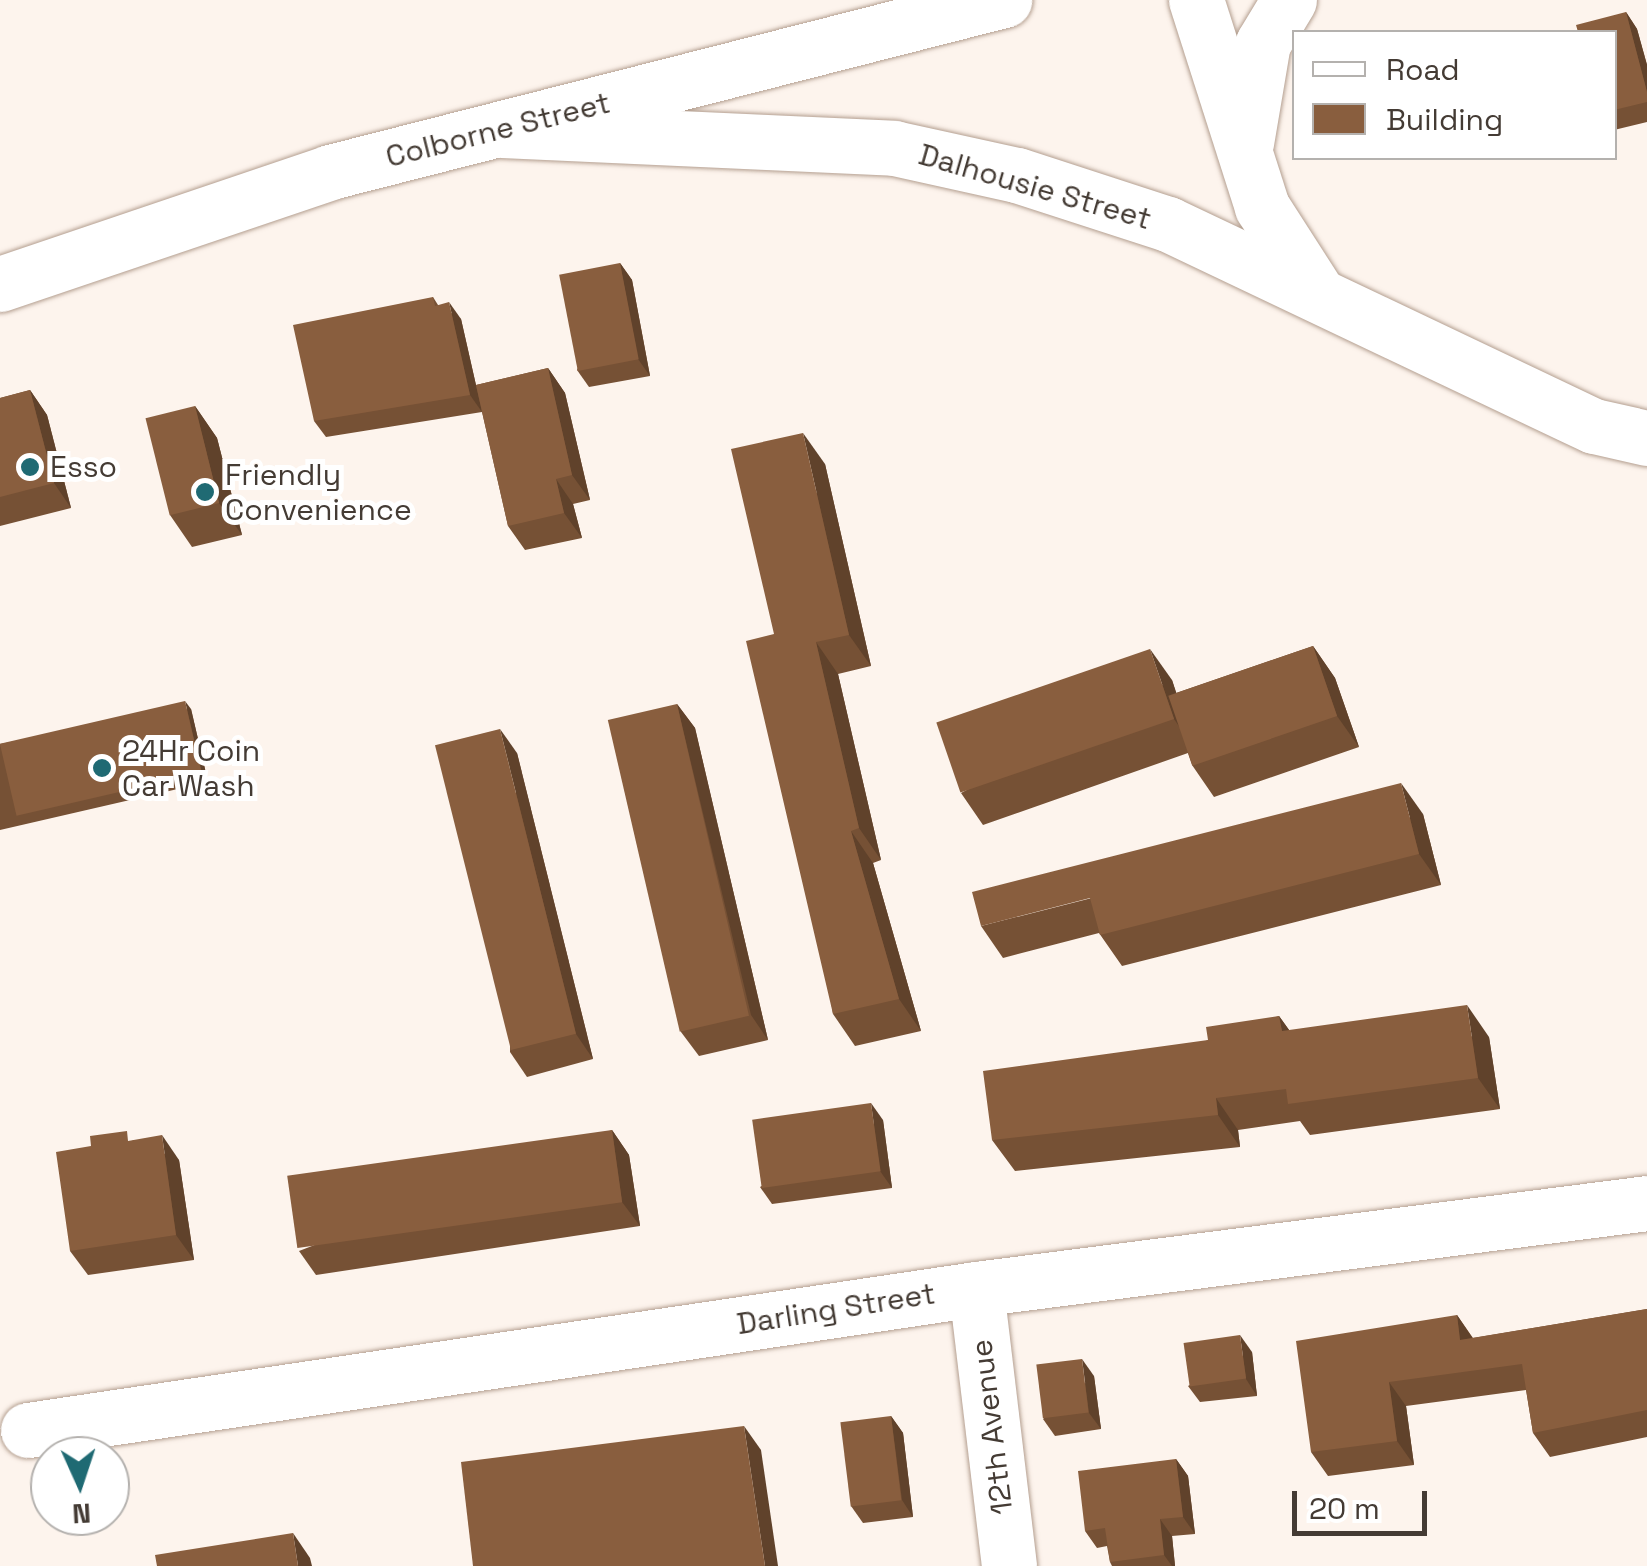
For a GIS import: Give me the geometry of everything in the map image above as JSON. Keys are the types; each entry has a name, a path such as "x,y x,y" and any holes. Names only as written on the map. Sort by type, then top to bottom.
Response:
{"main road":[{"name":"Colborne Street","path":"0,284 330,172 1004,0"},
{"name":"Dalhousie Street","path":"1196,0 1244,160 1276,234 1314,288"},
{"path":"1244,160 1263,43 1289,0"},
{"name":"Dalhousie Street","path":"502,130 894,148 1168,224 1314,288 1594,426 1647,438"},
{"name":"Darling Street","path":"28,1430 976,1288 1647,1202"},
{"name":"12th Avenue","path":"976,1288 1009,1566"}],"building":[{"path":"1626,12 1647,102 1617,109 1617,30 1577,30 1576,25"},
{"path":"620,263 639,359 578,371 559,275"},
{"path":"433,297 435,306 449,302 470,395 314,421 293,325"},
{"path":"548,368 572,475 556,479 564,513 508,526 476,385"},
{"path":"30,390 54,483 0,497 0,398"},
{"path":"195,406 219,503 170,515 146,418"},
{"path":"803,433 849,635 816,642 859,828 851,831 899,999 833,1014 746,641 774,634 731,449"},
{"path":"1313,646 1337,716 1192,766 1168,696"},
{"path":"1150,649 1174,719 960,793 936,723"},
{"name":"24Hr Coin Car Wash","path":"185,701 202,773 17,816 0,744"},
{"path":"677,704 749,1016 680,1032 608,720"},
{"path":"500,729 576,1034 511,1050 435,745"},
{"path":"1401,783 1419,854 1100,935 1090,898 981,926 972,892"},
{"path":"1467,1005 1478,1078 1288,1104 1286,1089 1216,1098 1218,1115 992,1140 983,1071 1208,1040 1206,1027 1279,1016 1282,1031"},
{"path":"871,1103 881,1171 762,1188 752,1120"},
{"path":"612,1130 622,1202 297,1248 287,1176"},
{"path":"127,1131 128,1141 162,1135 176,1235 70,1251 56,1152 91,1146 90,1136"},
{"path":"1647,1309 1647,1410 1533,1433 1522,1364 1389,1382 1397,1441 1311,1452 1296,1341 1457,1315 1460,1340"},
{"path":"1240,1335 1246,1379 1190,1387 1184,1343"},
{"path":"1082,1359 1089,1413 1043,1418 1036,1365"},
{"path":"891,1416 901,1500 851,1507 840,1422"},
{"path":"744,1426 765,1566 473,1566 461,1462"},
{"path":"1176,1459 1183,1517 1160,1519 1164,1555 1110,1562 1105,1528 1085,1531 1078,1471"},
{"path":"293,1533 298,1566 157,1566 155,1555"}],"place":[{"name":"Esso","path":"30,467"},
{"name":"Friendly Convenience","path":"205,492"},
{"name":"24Hr Coin Car Wash","path":"102,768"}]}
